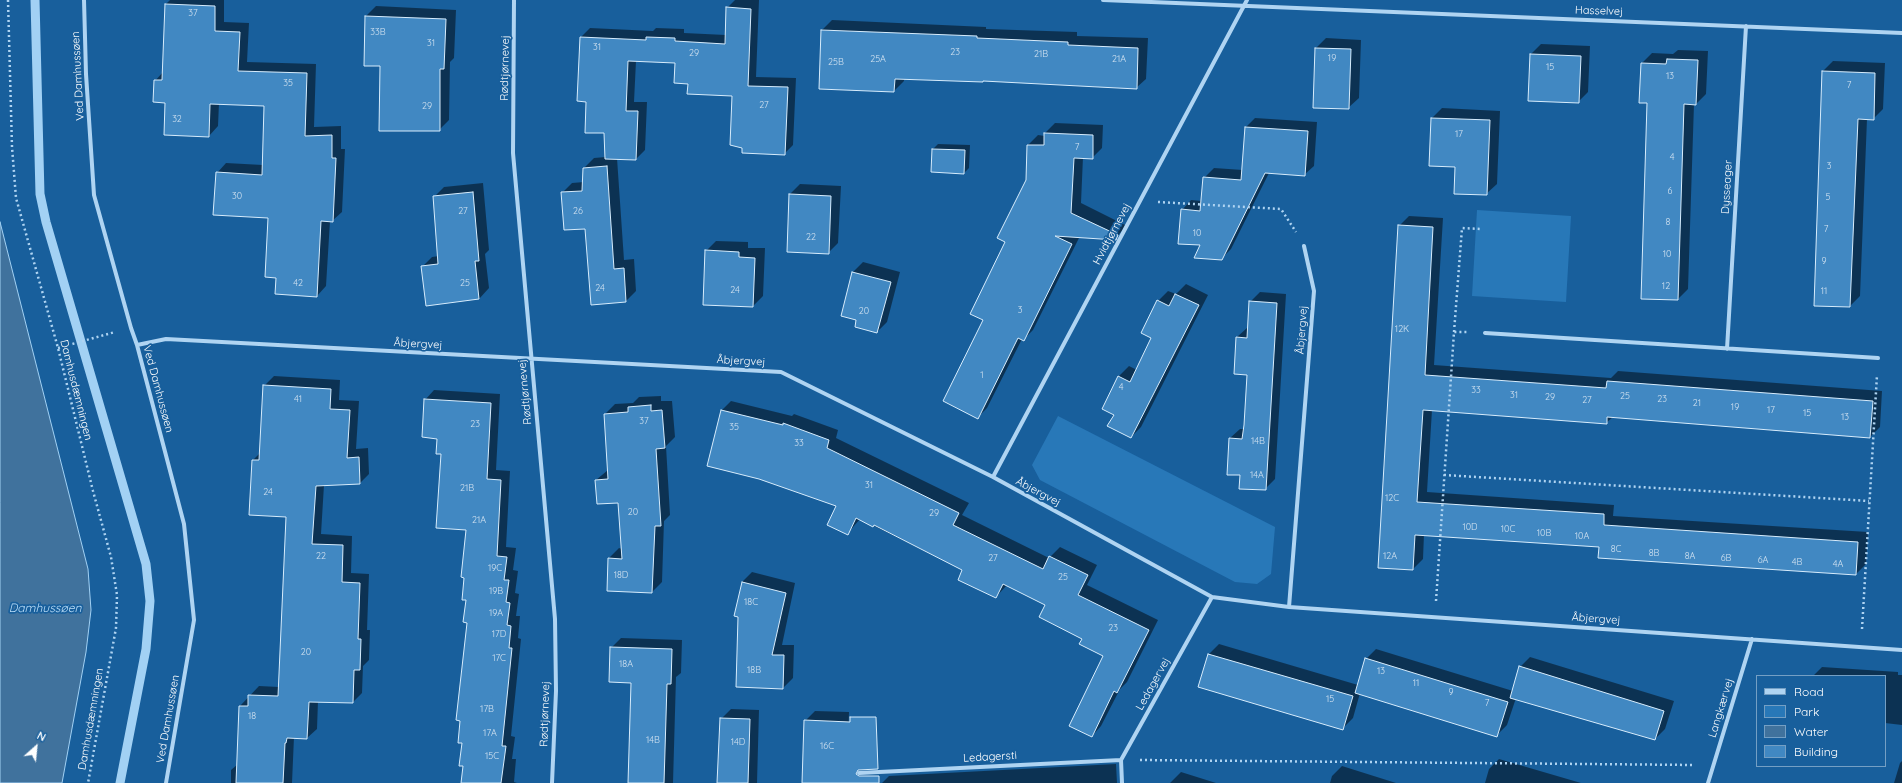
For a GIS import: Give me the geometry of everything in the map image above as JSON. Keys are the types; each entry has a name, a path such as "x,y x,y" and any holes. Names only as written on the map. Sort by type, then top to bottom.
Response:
{"street":[{"name":"Ved Damhussøen","path":"84,0 86,74 94,195 137,345 184,524 194,620 166,783"},
{"name":"Rødtjørnevej","path":"514,0 513,153 555,619 556,691 552,783"},
{"name":"Hasselvej","path":"1103,0 1902,33"},
{"name":"Hvidtjørnevej","path":"993,477 1247,0"},
{"name":"Dysseager","path":"1727,349 1746,26"},
{"name":"Åbjergvej","path":"1289,607 1314,291 1304,246"},
{"path":"1485,333 1878,358"},
{"name":"Åbjergvej","path":"137,345 166,339 781,372 993,477 1212,597 1289,607 1902,650"},
{"name":"Ledagervej","path":"1121,760 1212,597"},
{"name":"Langkærvej","path":"1708,783 1752,639"},
{"path":"1121,760 1122,783"},
{"name":"Ledagersti","path":"859,773 1121,760"}],"path":[{"name":"Damhusdæmningen","path":"8,0 12,146 16,198 58,348 93,492 112,557 117,595 116,628 88,783"},
{"path":"1140,201 1281,209 1304,246"},
{"path":"1435,617 1462,228 1482,229"},
{"path":"1454,332 1485,333"},
{"path":"58,348 112,333"},
{"path":"1861,647 1878,358"},
{"path":"1444,475 1869,501"},
{"path":"1121,760 1714,765"}],"green space":[{"path":"1477,210 1571,216 1566,302 1472,296"},
{"path":"1058,416 1275,527 1271,574 1257,584 1235,582 1040,480 1032,465"}],"water":[{"name":"Damhussøen","path":"0,222 88,569 91,610 86,652 62,783 0,783"}],"building":[{"path":"165,4 215,6 215,31 240,32 238,71 307,73 305,136 332,135 332,158 336,158 333,222 321,221 317,297 275,294 276,278 265,277 268,218 213,215 216,172 262,175 264,106 210,104 209,137 164,135 165,103 153,102 154,80 162,80"},
{"path":"726,7 751,9 748,86 788,87 785,155 742,153 742,148 730,145 732,96 687,94 688,84 674,83 675,63 628,61 626,111 638,111 636,160 605,159 604,133 585,133 586,102 577,101 580,37 646,40 646,37 675,38 675,41 725,44"},
{"path":"365,16 446,19 444,69 440,69 440,131 379,131 380,66 364,66"},
{"path":"821,30 977,36 977,38 1068,42 1068,45 1138,48 1137,89 983,81 895,79 894,92 819,89"},
{"path":"1315,48 1351,49 1349,109 1313,108"},
{"path":"1530,54 1581,56 1579,103 1528,101"},
{"path":"1667,59 1698,60 1696,105 1684,104 1678,300 1641,299 1647,103 1639,103 1641,63 1666,64"},
{"path":"1822,71 1875,73 1874,120 1858,119 1850,307 1814,306"},
{"path":"1431,118 1490,120 1487,195 1454,194 1455,167 1429,166"},
{"path":"1245,127 1308,131 1305,176 1265,173 1222,260 1194,258 1200,245 1178,244 1181,209 1200,211 1203,177 1241,180"},
{"path":"1044,133 1093,135 1093,159 1074,158 1071,213 1118,235 1116,240 1055,236 1072,244 1024,341 1018,338 978,419 943,401 983,320 970,314 1005,242 997,238 1026,180 1027,145 1044,145"},
{"path":"932,149 965,150 964,174 931,172"},
{"path":"607,166 614,269 624,268 626,302 591,305 585,229 564,230 561,192 582,191 583,168"},
{"path":"473,192 479,261 475,261 479,299 426,306 421,266 438,264 433,196"},
{"path":"789,194 831,196 829,254 787,252"},
{"path":"1398,225 1433,227 1425,375 1606,388 1607,381 1873,401 1870,438 1607,417 1607,424 1423,410 1417,502 1604,514 1604,525 1858,542 1856,575 1598,558 1599,547 1415,535 1413,570 1378,568"},
{"path":"705,250 739,252 739,257 755,258 753,307 703,305"},
{"path":"852,272 891,282 877,333 855,327 856,320 841,316"},
{"path":"1175,294 1199,305 1131,438 1107,426 1114,415 1102,409 1118,376 1130,382 1151,338 1141,333 1157,300 1169,306"},
{"path":"1249,301 1277,303 1266,490 1239,489 1240,475 1227,475 1229,438 1242,439 1244,425 1247,375 1234,374 1236,337 1247,338"},
{"path":"263,385 331,389 330,409 350,410 347,458 359,457 360,484 316,486 312,544 343,545 342,582 360,583 358,639 361,639 360,670 354,670 353,703 309,702 307,739 287,738 285,743 283,783 236,783 239,706 248,706 248,695 278,696 286,517 249,515 252,460 259,460"},
{"path":"424,399 491,403 487,479 501,480 497,556 507,557 504,580 509,580 506,602 510,603 507,625 511,626 509,648 512,648 502,746 506,746 501,783 461,783 463,766 459,766 462,743 458,743 460,721 456,720 467,623 463,622 466,600 462,600 464,578 461,577 466,530 436,528 441,454 436,454 437,439 422,437"},
{"path":"651,405 651,411 662,410 665,448 656,449 661,526 655,526 652,593 607,591 608,558 622,559 618,503 597,504 595,480 608,479 604,414 628,412 628,407"},
{"path":"721,410 783,425 783,423 829,440 827,448 959,513 953,525 1043,569 1049,556 1088,575 1078,595 1149,630 1117,693 1114,691 1092,737 1069,726 1103,656 1079,644 1082,639 1039,617 1045,605 1003,584 996,598 958,580 962,570 874,525 873,527 856,518 848,535 827,525 836,506 759,479 707,466"},
{"path":"742,582 786,593 772,655 784,655 783,689 736,687 738,617 734,616"},
{"path":"610,647 672,649 671,684 667,684 664,783 628,783 631,683 609,682"},
{"path":"1208,654 1353,696 1343,730 1198,687"},
{"path":"1365,658 1508,702 1497,737 1355,693"},
{"path":"1519,666 1664,711 1655,740 1510,698"},
{"path":"850,717 876,717 878,769 858,770 856,774 859,776 879,776 879,783 802,783 804,720 850,722"},
{"path":"720,718 750,719 748,783 717,783"}],"waterway":[{"path":"35,0 40,194 46,222 146,564 150,601 146,649 120,783"}]}
